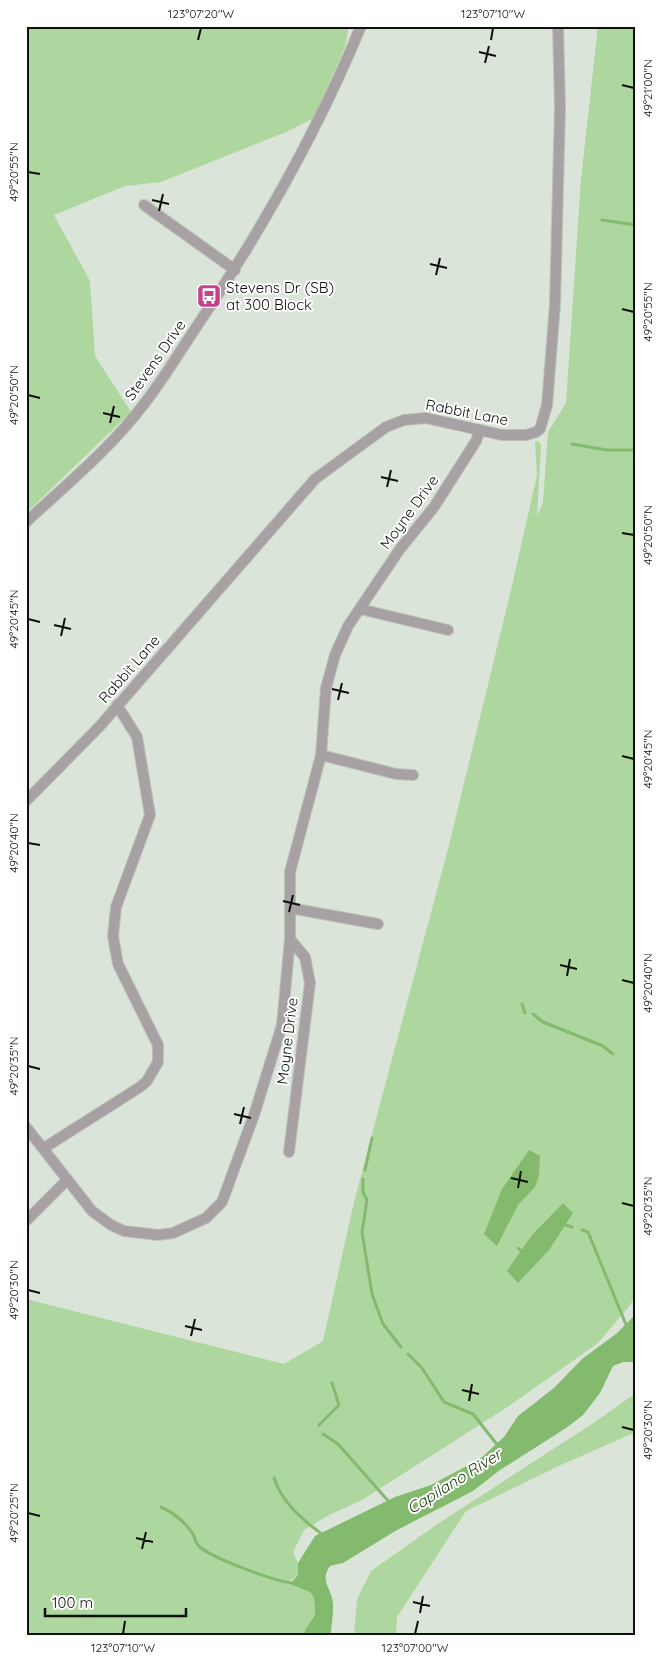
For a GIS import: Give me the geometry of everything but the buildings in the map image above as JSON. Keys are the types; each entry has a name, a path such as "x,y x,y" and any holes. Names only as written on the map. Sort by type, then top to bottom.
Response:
{"street":[{"name":"Stevens Drive","path":"26,522 100,453 144,405 235,270 272,211 321,114 361,26"},
{"name":"Rabbit Lane","path":"26,801 100,726 315,479 386,426 404,420 426,418 509,436 531,434 540,429 546,412 555,304 560,108 558,26"},
{"path":"144,205 235,270"},
{"name":"Moyne Drive","path":"26,1127 44,1148 66,1180 101,1219 132,1233 158,1235 174,1233 196,1225 214,1212 227,1192 282,1025 290,939 290,872 321,755 324,703 331,668 348,626 400,549 434,507 476,441 480,430"},
{"path":"360,609 448,630"},
{"path":"44,1148 147,1082 158,1062 158,1045 118,964 113,936 116,907 150,815 137,737 117,706"},
{"path":"321,755 396,774 412,775"},
{"path":"290,908 378,924"},
{"name":"Moyne Drive","path":"289,1152 310,983 305,957 290,939"},
{"path":"26,1221 66,1180"}],"shaded area":[{"path":"26,26 349,26 345,47 314,118 286,132 161,182 125,186 54,215 90,281 95,356 131,412 26,513"},
{"path":"598,26 636,26 636,1298 598,1343 509,1406 362,1500 329,1515 304,1530 293,1552 298,1563 298,1575 290,1581 310,1592 314,1598 315,1615 305,1630 305,1635 26,1635 26,1299 284,1364 323,1341 354,1202 449,845 511,590 537,475 535,442 538,441 541,445 537,517 543,502 548,432 566,403 581,179"},
{"path":"636,1393 636,1432 561,1465 466,1511 397,1617 396,1635 354,1635 357,1599 371,1571 439,1523 592,1424"}],"water":[{"path":"529,1150 540,1156 539,1176 535,1187 518,1205 497,1246 484,1234 502,1189"},
{"path":"563,1203 573,1213 549,1250 518,1283 507,1271 532,1235"},
{"name":"Capilano River","path":"636,1314 636,1362 623,1362 613,1366 600,1393 583,1415 500,1470 473,1491 397,1530 343,1563 330,1566 327,1571 326,1581 333,1603 331,1635 305,1635 305,1630 315,1615 314,1598 310,1592 290,1584 298,1575 298,1563 315,1536 395,1497 431,1485 480,1459 504,1437 518,1416 554,1388 582,1359 616,1334"}],"waterway":[{"path":"602,220 636,225"},
{"path":"572,444 607,450 636,450"},
{"path":"522,1004 525,1013"},
{"path":"533,1014 543,1022 603,1046 613,1054"},
{"path":"365,1170 372,1138"},
{"path":"363,1179 363,1192 367,1200 362,1232 372,1294 383,1324 401,1347"},
{"path":"565,1225 572,1227"},
{"path":"582,1230 588,1232 627,1327"},
{"path":"518,1248 521,1251"},
{"name":"Capilano River","path":"408,1354 422,1368 444,1402 473,1414 499,1447"},
{"path":"319,1425 339,1405 332,1383"},
{"path":"323,1434 338,1444 390,1503"},
{"path":"274,1478 288,1503 301,1517 323,1535"},
{"path":"161,1507 183,1522 193,1534 197,1544 214,1556 273,1579 294,1583"}],"place":[{"name":"Stevens Dr (SB) at 300 Block","path":"209,296"}]}
